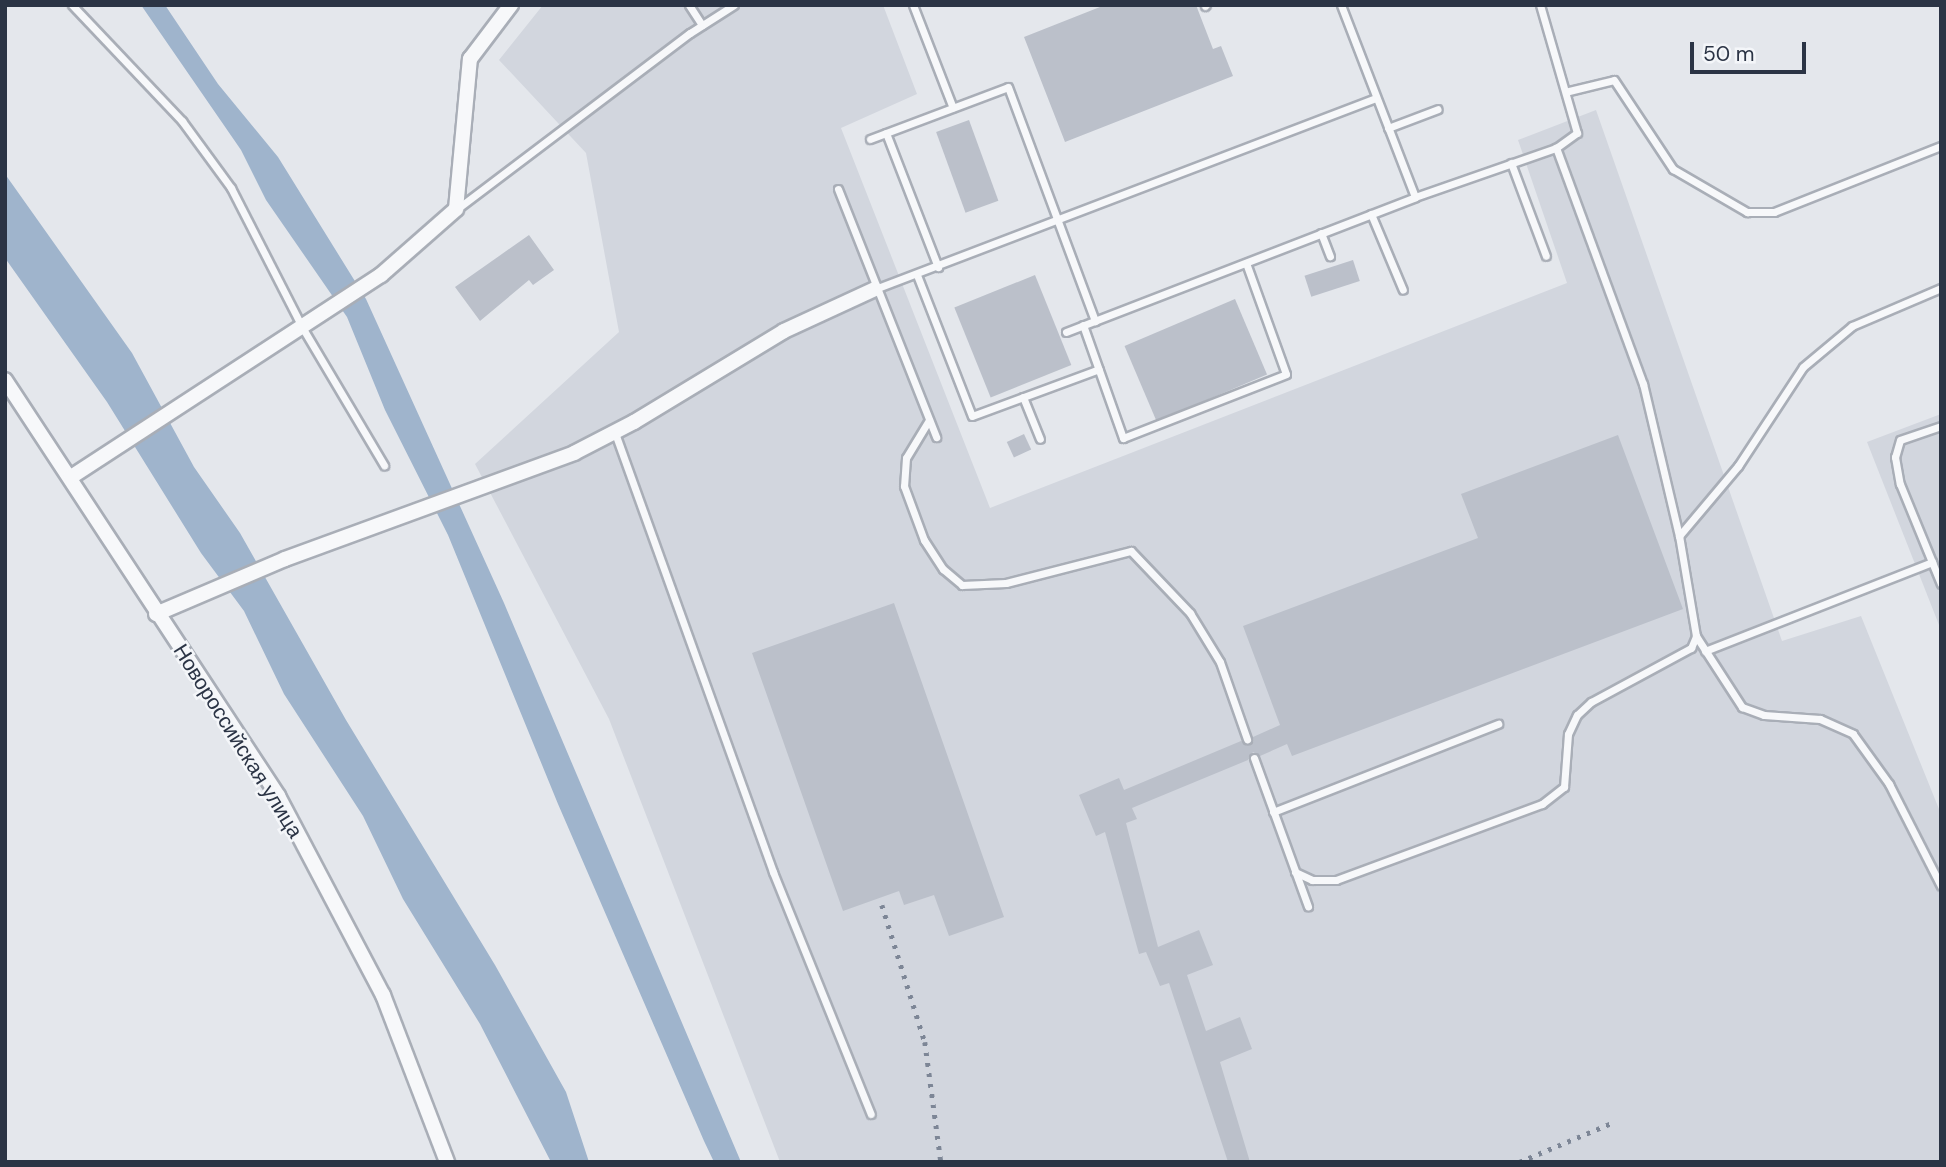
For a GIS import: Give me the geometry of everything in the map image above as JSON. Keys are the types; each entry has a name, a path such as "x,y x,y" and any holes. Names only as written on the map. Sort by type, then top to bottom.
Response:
{"street":[{"path":"71,477 381,275 457,209 470,59 510,5"},
{"path":"156,614 285,559 416,514 615,433 784,331 875,289"},
{"name":"Новороссийская улица","path":"5,380 71,477 156,614 278,796 383,995 447,1162"}],"lane":[{"path":"72,5 182,121 231,187 302,327 384,465"},
{"path":"688,5 702,25"},
{"path":"457,209 702,25 734,5"},
{"path":"913,5 953,108"},
{"path":"1341,5 1415,197"},
{"path":"1066,332 1415,197 1556,148 1577,133 1569,91 1540,5"},
{"path":"1569,91 1614,80 1673,169 1747,212 1774,212 1941,146"},
{"path":"870,139 1007,87 1095,321"},
{"path":"875,289 1376,98"},
{"path":"1388,128 1438,109"},
{"path":"886,133 938,267"},
{"path":"1556,148 1643,384 1679,536 1696,636 1742,707 1763,715 1820,719 1853,734 1889,784 1941,886"},
{"path":"1511,163 1546,256"},
{"path":"838,188 875,289 936,437"},
{"path":"1371,214 1403,290"},
{"path":"1321,233 1330,256"},
{"path":"1083,325 1123,438 1286,374 1246,263"},
{"path":"917,275 972,416 1099,369"},
{"path":"1679,536 1738,466 1803,367 1852,326 1941,288"},
{"path":"1023,397 1040,439"},
{"path":"929,420 906,458 904,486 924,540 943,569 962,584 1006,583 1131,551 1190,613 1214,652 1247,739"},
{"path":"1941,426 1900,440 1895,457 1900,484 1941,584"},
{"path":"615,433 773,872 871,1114"},
{"path":"1705,651 1932,562"},
{"path":"1295,872 1312,880 1336,880 1542,804 1564,788 1568,734 1577,715 1591,702 1691,648 1696,636"},
{"path":"1273,812 1498,724"},
{"path":"1254,758 1308,906"}],"shaded area":[{"path":"543,5 883,5 917,94 841,128 990,508 1567,283 1518,140 1596,110 1782,641 1861,616 1941,814 1941,1162 780,1162 609,719 475,464 619,332 586,153 499,60"},
{"path":"1941,414 1941,630 1867,442"}],"water":[{"path":"141,5 165,5 218,84 278,157 366,299 504,603 741,1162 714,1162 704,1141 558,804 448,535 385,410 347,317 266,200 241,150"},
{"path":"5,174 132,353 194,467 240,533 346,720 495,965 566,1092 589,1162 551,1162 480,1024 403,899 363,816 284,694 244,611 201,553 107,402 5,258"}],"building":[{"path":"1105,5 1196,5 1213,49 1221,46 1233,76 1065,142 1024,37"},
{"path":"969,120 998,201 966,213 936,132"},
{"path":"529,235 554,270 533,285 529,280 480,321 455,287"},
{"path":"1353,260 1360,281 1311,297 1304,276"},
{"path":"1035,275 1071,365 991,398 954,308"},
{"path":"1235,299 1267,374 1157,421 1125,346"},
{"path":"1024,434 1031,449 1014,457 1007,442"},
{"path":"1618,435 1683,609 1292,756 1287,744 1260,756 1253,752 1248,760 1132,808 1137,819 1126,823 1158,947 1199,930 1213,965 1187,975 1206,1031 1240,1017 1252,1049 1220,1062 1250,1162 1228,1162 1169,983 1160,986 1146,952 1139,954 1105,832 1096,836 1079,795 1119,778 1124,790 1241,741 1250,744 1253,737 1280,725 1243,626 1478,538 1461,494"},
{"path":"894,603 1004,917 949,936 934,895 904,905 899,891 843,911 752,653"}],"railway":[{"path":"882,905 925,1042 941,1162"},
{"path":"1519,1162 1614,1122"}]}
